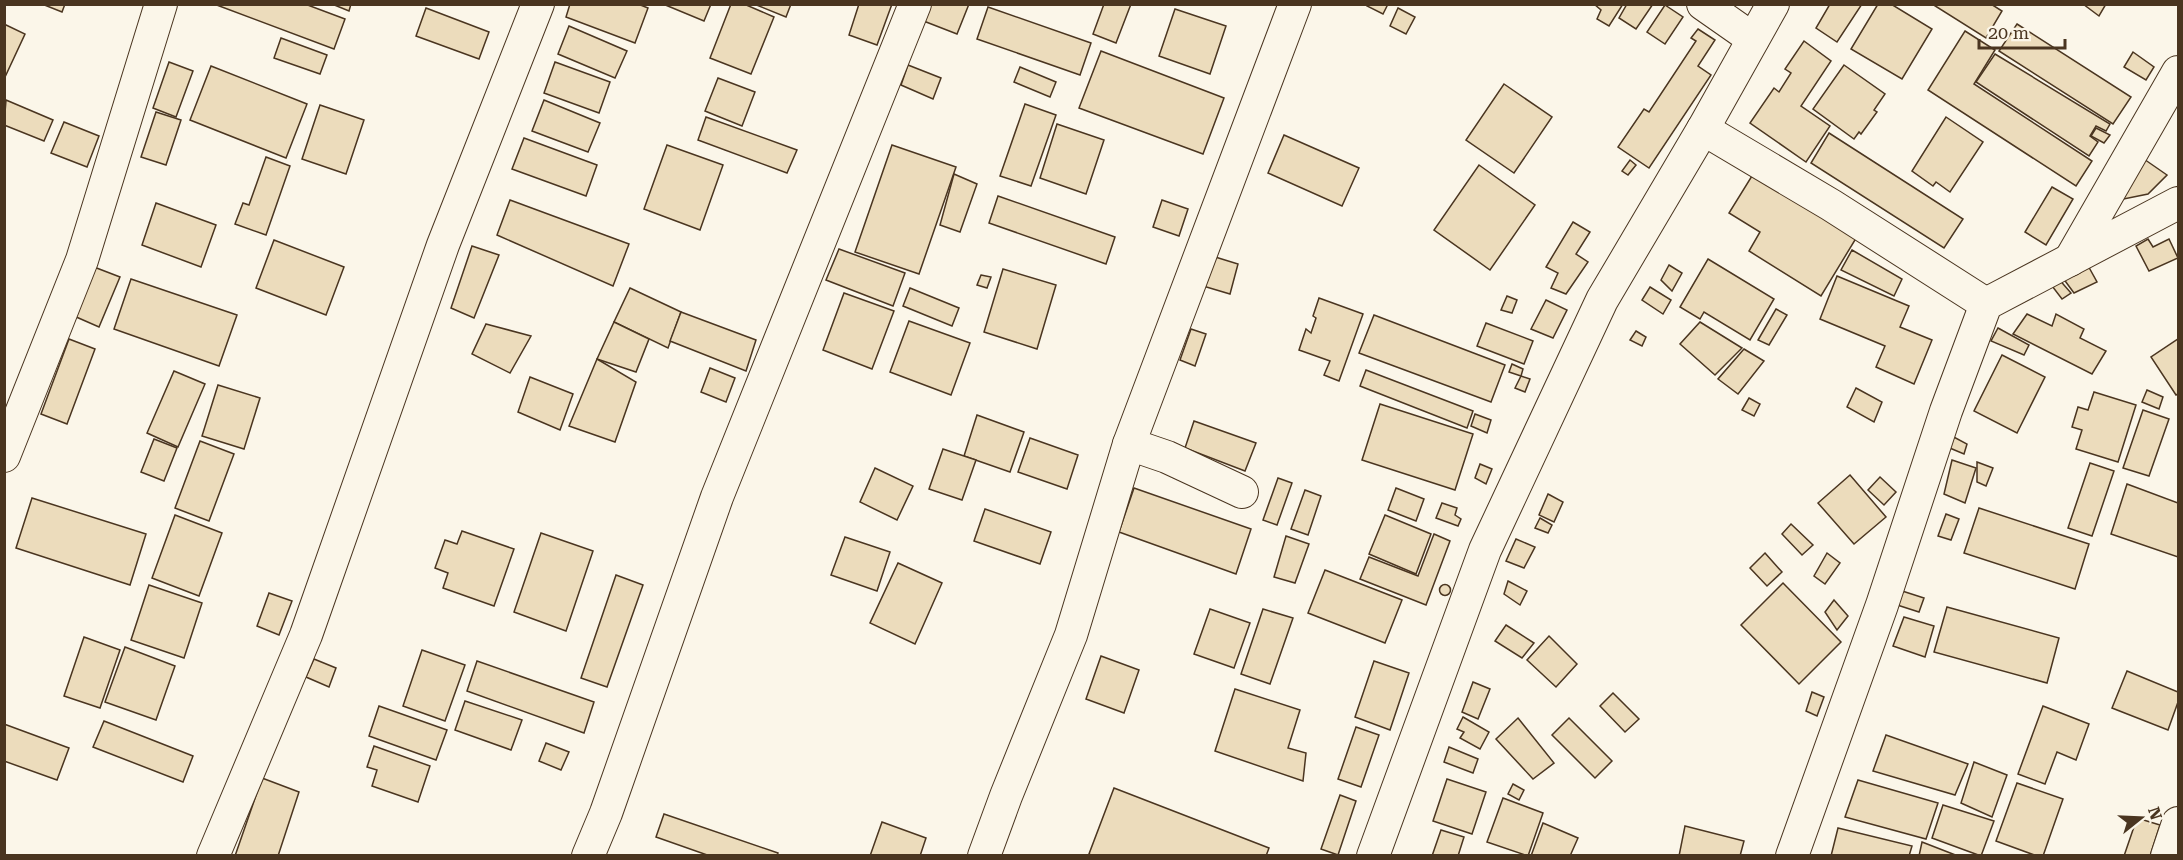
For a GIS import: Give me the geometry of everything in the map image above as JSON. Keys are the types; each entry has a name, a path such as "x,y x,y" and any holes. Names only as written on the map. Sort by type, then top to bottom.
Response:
{"street":[{"path":"4,456 82,260 161,4"},
{"path":"213,855 306,636 443,245 538,4"},
{"path":"588,855 606,813 717,497 915,4"},
{"path":"984,855 1071,635 1129,444 1295,4"},
{"path":"1703,4 1753,39"},
{"path":"1373,855 1485,550 1602,300 1703,129 1773,4"},
{"path":"2070,260 2178,72"},
{"path":"1703,129 1831,205 1986,304"},
{"path":"1792,855 1882,604 1946,411 1986,304 2178,202"},
{"path":"1129,444 1167,457 1242,492"},
{"path":"2167,855 2178,823"}],"building":[{"path":"42,4 65,4 62,12"},
{"path":"214,4 305,4 345,19 334,49"},
{"path":"332,4 351,4 349,11"},
{"path":"570,4 638,4 648,8 635,43 566,17"},
{"path":"663,4 711,4 704,21"},
{"path":"731,4 744,4 774,17 751,74 710,58"},
{"path":"754,4 791,4 786,17"},
{"path":"859,4 892,4 877,45 849,35"},
{"path":"927,4 969,4 957,34 921,20"},
{"path":"1104,4 1131,4 1116,43 1093,34"},
{"path":"1368,4 1388,4 1383,14 1367,6"},
{"path":"1594,4 1623,4 1609,26 1597,19 1601,10"},
{"path":"1627,4 1653,4 1636,29 1619,18"},
{"path":"1830,4 1862,4 1837,42 1816,28"},
{"path":"1878,4 1891,4 1932,29 1902,79 1851,49"},
{"path":"1932,4 1991,4 2002,11 1986,38"},
{"path":"2083,4 2106,4 2099,16"},
{"path":"1665,5 1683,17 1665,44 1647,32"},
{"path":"988,7 1091,43 1080,75 977,39"},
{"path":"426,8 489,32 479,59 416,36"},
{"path":"1398,8 1415,17 1406,34 1390,26"},
{"path":"1175,9 1226,26 1210,74 1159,56"},
{"path":"4,24 25,34 5,77 4,77"},
{"path":"2017,24 2131,97 2113,124 1999,51"},
{"path":"569,26 627,51 615,78 558,54"},
{"path":"1698,29 1715,40 1698,66 1711,75 1649,168 1618,147 1644,109 1649,112 1696,41 1691,38"},
{"path":"1965,31 1995,50 1974,84 2092,161 2076,186 1928,90"},
{"path":"281,38 327,55 320,74 274,58"},
{"path":"1804,41 1831,61 1801,106 1830,126 1806,162 1750,123 1774,88 1779,92 1791,73 1785,69"},
{"path":"1101,51 1224,98 1203,154 1079,108"},
{"path":"2133,52 2154,67 2146,80 2124,67"},
{"path":"1995,54 2110,124 2106,131 2096,126 2090,136 2098,142 2089,156 1976,82"},
{"path":"169,62 193,71 176,117 153,108"},
{"path":"555,62 610,82 599,113 544,93"},
{"path":"908,65 941,78 933,99 901,85"},
{"path":"1844,65 1885,94 1874,110 1877,112 1861,134 1859,132 1854,139 1813,109"},
{"path":"211,66 307,104 286,158 190,120"},
{"path":"1020,67 1056,82 1050,97 1014,82"},
{"path":"718,78 755,92 742,126 705,111"},
{"path":"1504,84 1552,117 1514,173 1466,140"},
{"path":"6,100 53,120 44,141 4,125"},
{"path":"544,100 600,123 588,152 532,131"},
{"path":"1025,104 1056,115 1031,186 1000,176"},
{"path":"320,105 364,120 346,174 302,159"},
{"path":"156,112 181,120 166,165 141,157"},
{"path":"706,117 797,150 787,173 698,140"},
{"path":"1946,117 1983,142 1950,192 1936,182 1933,186 1912,171"},
{"path":"64,122 99,136 87,167 51,153"},
{"path":"1057,124 1104,140 1086,194 1040,178"},
{"path":"2096,128 2110,135 2104,143 2091,136"},
{"path":"1829,133 1963,219 1944,248 1811,163"},
{"path":"1284,135 1359,168 1342,206 1268,173"},
{"path":"524,138 597,165 586,196 512,169"},
{"path":"667,145 723,165 700,230 644,209"},
{"path":"892,145 956,167 919,274 855,252"},
{"path":"266,157 290,166 266,235 235,224 243,203 249,205"},
{"path":"2141,157 2167,175 2148,194 2109,202"},
{"path":"1630,160 1636,165 1628,175 1622,171"},
{"path":"1479,165 1535,205 1490,270 1434,230"},
{"path":"1755,171 1858,235 1821,296 1749,251 1760,232 1729,213"},
{"path":"954,174 977,184 960,232 940,225"},
{"path":"2052,187 2073,199 2046,245 2025,232"},
{"path":"998,196 1115,237 1106,264 989,223"},
{"path":"510,200 629,244 613,286 497,235"},
{"path":"1162,200 1188,209 1179,236 1153,227"},
{"path":"156,203 216,225 201,267 142,245"},
{"path":"1573,222 1590,232 1576,254 1588,262 1566,294 1551,288 1558,273 1546,267"},
{"path":"2148,239 2153,247 2169,239 2178,258 2149,271 2136,246"},
{"path":"274,240 344,267 326,315 256,288"},
{"path":"472,246 499,255 474,318 451,308"},
{"path":"839,249 905,273 893,306 826,280"},
{"path":"1852,250 1902,279 1894,296 1841,270"},
{"path":"1212,256 1238,264 1230,294 1203,286"},
{"path":"1708,259 1774,299 1750,340 1704,312 1700,319 1680,307"},
{"path":"2086,262 2097,282 2074,293 2060,274"},
{"path":"1669,265 1682,273 1672,291 1661,280"},
{"path":"94,267 120,277 99,327 74,316"},
{"path":"1003,269 1056,285 1037,349 984,332"},
{"path":"981,275 991,277 987,288 977,285"},
{"path":"1837,276 1909,306 1900,327 1932,340 1914,384 1876,367 1885,346 1820,319"},
{"path":"2057,277 2071,293 2062,299 2049,282"},
{"path":"131,279 237,315 219,366 114,329"},
{"path":"1650,287 1671,300 1663,314 1642,300"},
{"path":"630,288 681,312 668,348 614,322"},
{"path":"910,288 959,308 952,326 903,306"},
{"path":"844,293 894,311 872,369 823,350"},
{"path":"1507,296 1517,300 1512,313 1501,310"},
{"path":"1319,298 1363,314 1339,381 1324,375 1330,361 1299,350 1306,329 1311,333 1316,318 1313,316"},
{"path":"1546,300 1567,310 1553,338 1531,329"},
{"path":"1776,309 1787,315 1769,345 1758,340"},
{"path":"681,312 756,340 746,371 670,341"},
{"path":"2027,314 2052,326 2056,314 2084,329 2080,338 2106,351 2092,374 2013,334"},
{"path":"1374,315 1505,365 1491,402 1359,353"},
{"path":"909,321 970,343 951,395 890,372"},
{"path":"614,322 649,339 636,372 597,359"},
{"path":"1700,322 1742,348 1715,375 1680,344"},
{"path":"1486,323 1533,341 1524,364 1477,346"},
{"path":"486,324 531,336 510,373 472,354"},
{"path":"1998,328 2029,345 2024,355 1991,341"},
{"path":"1191,329 1206,334 1195,366 1180,360"},
{"path":"1636,331 1646,337 1642,346 1630,340"},
{"path":"69,339 95,349 67,424 41,414"},
{"path":"2178,339 2178,394 2176,395 2151,357"},
{"path":"1744,349 1764,361 1738,394 1718,379"},
{"path":"2002,355 2045,377 2017,433 1974,411"},
{"path":"597,359 636,382 615,442 569,426"},
{"path":"1512,364 1523,369 1521,376 1509,372"},
{"path":"710,368 735,378 726,402 701,392"},
{"path":"1366,370 1473,411 1467,428 1360,386"},
{"path":"174,371 205,384 178,447 147,433"},
{"path":"1521,376 1530,379 1525,392 1515,388"},
{"path":"530,377 573,394 560,430 518,412"},
{"path":"218,385 260,398 244,449 202,436"},
{"path":"1856,388 1882,402 1874,422 1847,407"},
{"path":"2147,390 2163,397 2159,409 2142,402"},
{"path":"2094,392 2136,405 2118,462 2076,449 2082,430 2072,427 2078,407 2088,410"},
{"path":"1749,398 1760,404 1754,416 1742,410"},
{"path":"1380,404 1473,434 1455,490 1362,460"},
{"path":"2143,410 2169,419 2149,476 2123,468"},
{"path":"1475,414 1491,420 1487,433 1471,426"},
{"path":"977,415 1024,432 1010,472 964,456"},
{"path":"1194,421 1256,443 1245,471 1185,448"},
{"path":"1950,435 1967,444 1964,454 1945,446"},
{"path":"1030,438 1078,455 1067,489 1018,472"},
{"path":"154,439 177,448 164,481 141,472"},
{"path":"200,441 234,454 209,521 175,508"},
{"path":"943,449 976,460 962,500 929,489"},
{"path":"1952,460 1976,468 1965,503 1944,494"},
{"path":"1977,462 1993,468 1986,486 1977,482"},
{"path":"2090,463 2114,471 2092,536 2068,528"},
{"path":"1480,464 1492,469 1486,484 1475,478"},
{"path":"875,468 913,486 897,520 860,502"},
{"path":"1850,475 1886,517 1854,544 1818,503"},
{"path":"1880,477 1896,492 1884,505 1868,490"},
{"path":"1278,478 1292,483 1277,525 1263,520"},
{"path":"2127,484 2178,503 2178,557 2111,534"},
{"path":"1134,488 1251,529 1236,574 1119,532"},
{"path":"1396,488 1424,499 1416,521 1388,510"},
{"path":"1305,490 1321,496 1308,535 1291,529"},
{"path":"1548,494 1563,502 1554,522 1539,515"},
{"path":"32,498 146,534 130,585 16,548"},
{"path":"1442,503 1457,508 1455,515 1461,519 1458,526 1436,518"},
{"path":"1979,508 2089,544 2075,589 1964,553"},
{"path":"985,509 1051,532 1040,564 974,541"},
{"path":"1946,514 1959,519 1951,540 1938,536"},
{"path":"175,515 222,533 199,596 152,578"},
{"path":"1385,515 1431,534 1416,574 1369,554"},
{"path":"1540,518 1552,525 1548,533 1535,528"},
{"path":"1791,524 1813,545 1802,555 1782,534"},
{"path":"462,531 514,549 494,606 443,588 448,573 435,568 445,540 457,544"},
{"path":"541,533 593,551 566,631 514,612"},
{"path":"1434,534 1450,541 1426,605 1360,579 1369,557 1418,576"},
{"path":"1286,536 1309,544 1295,583 1274,577"},
{"path":"845,537 890,552 877,591 831,575"},
{"path":"1516,539 1535,547 1524,568 1506,561"},
{"path":"1765,553 1782,572 1767,586 1750,568"},
{"path":"1827,553 1840,563 1825,584 1814,576"},
{"path":"898,563 942,583 915,644 870,623"},
{"path":"1325,570 1402,600 1385,643 1308,613"},
{"path":"616,575 643,585 607,687 581,678"},
{"path":"1508,581 1527,591 1520,605 1504,594"},
{"path":"1783,583 1841,642 1799,684 1741,625"},
{"path":"1445,584 1451,590 1445,596 1439,590"},
{"path":"149,585 202,603 184,658 131,640"},
{"path":"1896,589 1924,598 1919,612 1891,603"},
{"path":"269,593 292,601 279,635 257,626"},
{"path":"1834,600 1848,616 1837,630 1825,612"},
{"path":"1947,607 2059,638 2047,683 1934,652"},
{"path":"1210,609 1250,623 1234,668 1194,654"},
{"path":"1263,609 1293,618 1270,684 1241,674"},
{"path":"1904,617 1934,626 1925,657 1893,646"},
{"path":"1506,625 1534,643 1522,658 1495,641"},
{"path":"1549,636 1577,664 1556,687 1527,660"},
{"path":"84,637 120,650 100,708 64,696"},
{"path":"125,647 175,666 156,720 105,702"},
{"path":"422,650 465,665 445,721 403,706"},
{"path":"1101,656 1139,670 1124,713 1086,699"},
{"path":"314,659 336,668 329,687 306,677"},
{"path":"477,661 594,702 584,733 467,691"},
{"path":"1374,661 1409,673 1390,730 1355,717"},
{"path":"2127,671 2178,692 2178,702 2168,730 2112,708"},
{"path":"1473,682 1490,689 1478,719 1462,712"},
{"path":"1235,689 1300,710 1288,748 1306,753 1303,781 1215,751"},
{"path":"1812,692 1824,697 1817,716 1806,711"},
{"path":"1613,693 1639,719 1625,732 1600,706"},
{"path":"465,701 522,720 511,750 455,730"},
{"path":"379,706 447,730 436,760 369,736"},
{"path":"2043,706 2089,724 2076,760 2057,752 2045,784 2018,774"},
{"path":"1463,717 1489,732 1480,749 1460,738 1464,732 1457,729"},
{"path":"1518,718 1554,763 1533,779 1496,739"},
{"path":"1569,718 1612,761 1595,778 1552,735"},
{"path":"104,721 193,756 183,782 93,747"},
{"path":"4,724 69,748 57,780 4,761"},
{"path":"1356,727 1379,735 1361,787 1338,779"},
{"path":"1886,735 1968,764 1955,795 1873,771"},
{"path":"546,743 569,752 561,770 539,761"},
{"path":"374,746 430,766 418,802 372,786 377,770 367,767"},
{"path":"1449,747 1478,759 1473,773 1444,762"},
{"path":"1974,762 2007,775 1992,817 1961,803"},
{"path":"262,778 299,792 278,856 235,856"},
{"path":"1447,779 1486,792 1472,834 1433,821"},
{"path":"1858,780 1938,803 1926,839 1845,817"},
{"path":"2017,783 2063,799 2043,856 2037,856 1996,841"},
{"path":"1513,784 1524,790 1519,800 1508,794"},
{"path":"1114,788 1269,848 1266,856 1093,856 1089,854"},
{"path":"1340,795 1356,801 1338,855 1321,849"},
{"path":"1503,798 1543,813 1528,856 1487,842"},
{"path":"1943,805 1994,821 1981,856 1932,838"},
{"path":"664,814 778,853 777,856 710,856 656,837"},
{"path":"2137,818 2160,825 2150,856 2124,856"},
{"path":"882,822 926,838 920,856 870,856"},
{"path":"1543,823 1578,838 1570,856 1531,856"},
{"path":"1685,826 1744,841 1740,856 1679,856"},
{"path":"1838,828 1912,846 1909,856 1831,856"},
{"path":"1441,830 1464,837 1458,856 1432,856"},
{"path":"1922,842 1958,856 1919,856"}]}
